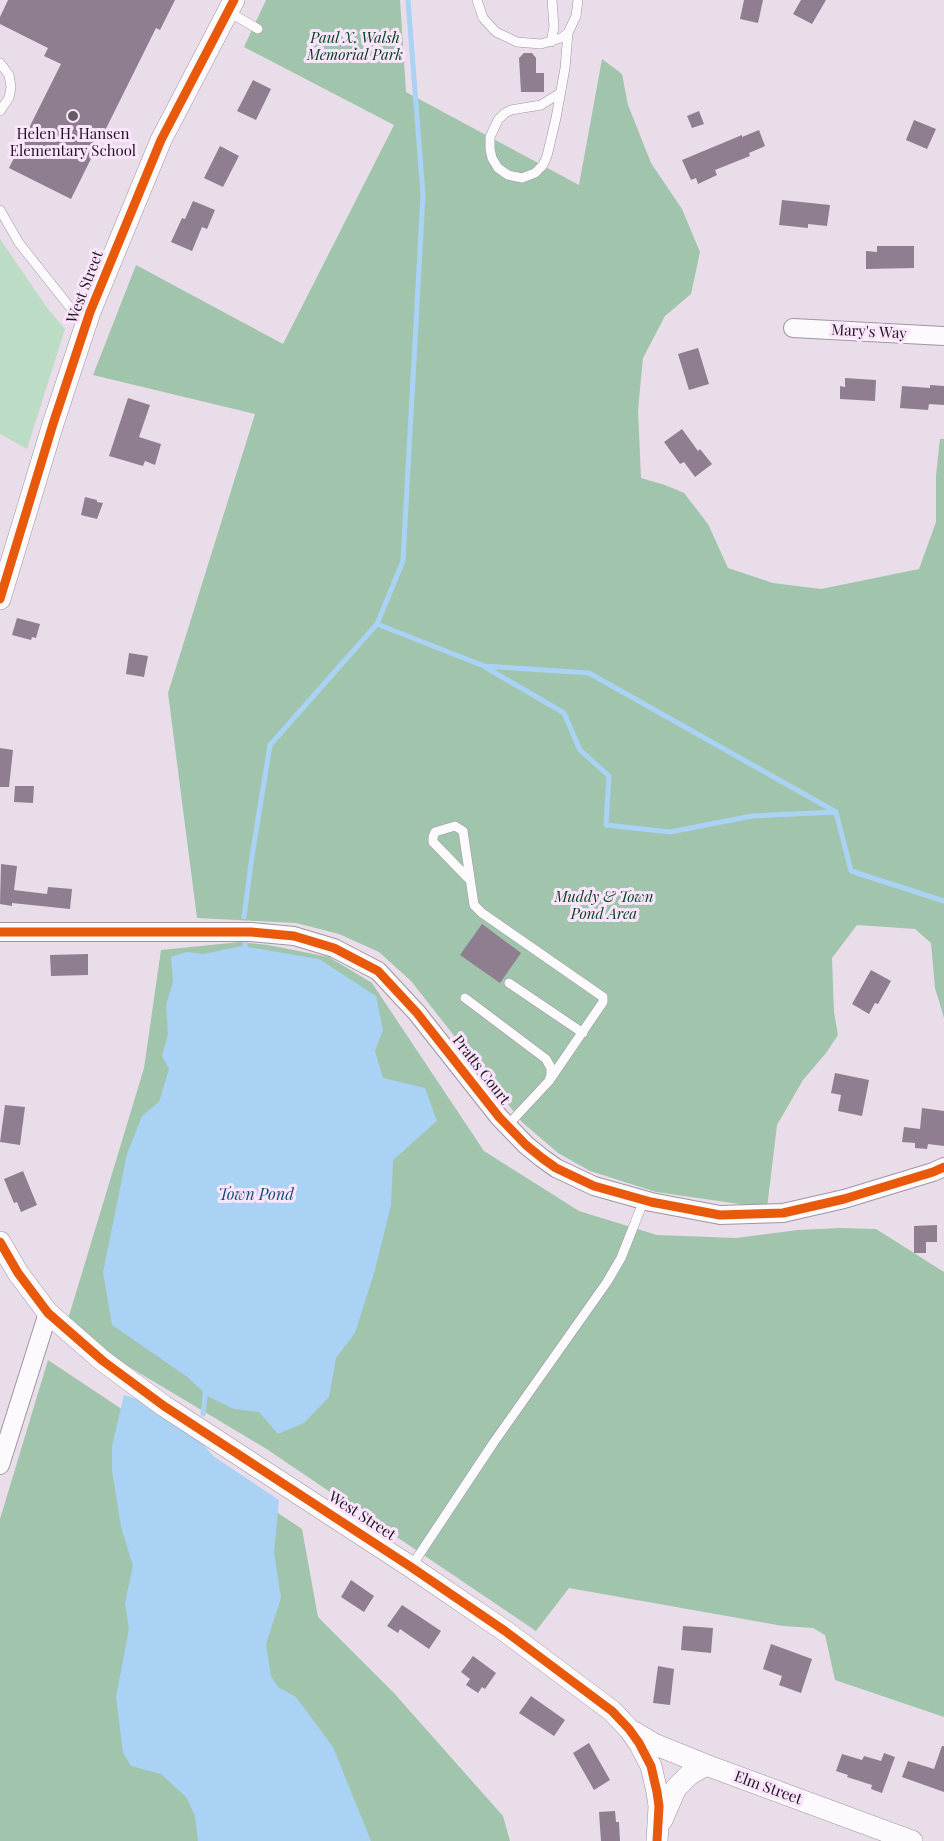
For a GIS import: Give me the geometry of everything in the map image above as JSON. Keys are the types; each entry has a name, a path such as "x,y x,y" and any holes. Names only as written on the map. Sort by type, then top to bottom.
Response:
{"street":[{"name":"West Street","path":"0,599 85,327 160,140 231,6"},
{"name":"Mary's Way","path":"793,328 944,336"},
{"name":"Pratts Court","path":"0,932 251,932 294,936 334,948 378,971 417,1013 507,1126 526,1145 556,1168 594,1186 644,1200 720,1215 783,1213 844,1199 944,1167"},
{"name":"West Street","path":"0,1242 23,1280 48,1313 103,1361 164,1406 505,1631 612,1711 629,1729 645,1753 653,1773 658,1806 658,1838"},
{"path":"0,1465 48,1313"},
{"name":"Elm Street","path":"629,1729 654,1744 706,1765 912,1841"},
{"name":"West Street","path":"658,1838 665,1810 676,1788 689,1775 706,1765"}],"lane":[{"path":"477,0 488,26 517,42 541,44 561,38 568,33"},
{"path":"551,42 554,27 552,0"},
{"path":"560,93 542,105 511,110 498,120 490,137 490,149 492,159 498,168 508,175 522,178 535,173 543,165 547,156 566,68 568,33 576,16 578,0"},
{"path":"231,6 258,29"},
{"path":"0,63 9,75 11,87 9,98 0,111"},
{"path":"0,210 19,243 85,327"},
{"path":"470,879 433,842 435,832 455,826 464,831 474,905 482,913 603,997 603,1002 549,1082 507,1126"},
{"path":"508,983 582,1033"},
{"path":"465,998 549,1062 552,1072 549,1082"},
{"path":"411,1567 494,1442 607,1281 621,1258 644,1200"}],"green space":[{"name":"Muddy & Town Pond Area","path":"266,0 400,0 406,92 579,185 602,59 622,74 628,105 651,163 682,209 700,252 691,294 665,316 643,358 638,410 641,478 684,493 708,524 728,568 773,583 821,589 919,569 936,522 936,475 940,439 944,439 944,1018 935,988 931,943 915,929 857,925 832,958 834,1012 838,1035 803,1080 777,1125 767,1208 656,1192 590,1171 558,1153 522,1122 411,981 379,952 339,934 296,923 197,918 168,693 255,414 93,375 136,265 283,344 394,125 244,47"},
{"path":"0,239 48,309 65,329 27,449 0,434"},
{"path":"240,942 329,957 372,983 484,1151 579,1211 657,1235 736,1238 798,1230 876,1229 944,1272 944,1717 835,1680 825,1635 813,1628 783,1626 569,1588 536,1631 265,1448 82,1336 68,1319 144,1068 161,950"},
{"path":"48,1360 302,1529 318,1617 393,1692 503,1816 510,1841 0,1841 0,1519"}],"water":[{"name":"Town Pond","path":"242,946 319,959 376,996 383,1030 375,1051 383,1078 425,1088 437,1121 393,1160 391,1205 375,1270 355,1333 336,1358 329,1397 304,1423 278,1434 259,1412 234,1409 209,1397 186,1376 112,1325 103,1272 127,1154 142,1116 159,1102 169,1069 162,1056 168,1034 166,1005 173,982 171,957 186,952 204,954"},
{"path":"124,1395 141,1400 192,1431 213,1456 279,1500 274,1552 281,1598 266,1644 271,1676 278,1687 296,1697 333,1747 371,1841 198,1841 195,1816 186,1797 161,1774 131,1766 123,1753 116,1697 129,1629 125,1603 133,1566 121,1527 112,1470 112,1446"}],"building":[{"name":"Helen H. Hansen Elementary School","path":"8,0 175,0 160,30 156,28 71,199 9,168 61,64 44,56 48,48 0,24 0,17"},
{"path":"744,0 763,0 758,23 740,19"},
{"path":"801,0 826,0 812,24 793,14"},
{"path":"524,53 532,53 536,58 536,73 544,73 544,92 521,92 519,58"},
{"path":"253,80 271,89 256,120 237,111"},
{"path":"699,111 704,124 692,128 687,116"},
{"path":"914,120 936,129 927,149 906,140"},
{"path":"759,130 765,146 749,153 750,156 715,170 717,175 698,184 696,178 691,180 682,160"},
{"path":"220,146 239,156 223,187 204,178"},
{"path":"782,200 830,205 827,226 808,224 808,228 779,225"},
{"path":"193,201 215,210 207,229 202,227 192,251 171,242"},
{"path":"877,246 914,246 914,268 866,269 866,251 877,252"},
{"path":"698,348 709,384 689,390 678,354"},
{"path":"845,378 876,380 875,401 840,399 840,386 845,387"},
{"path":"930,385 944,386 944,405 929,404 928,410 900,408 902,386 930,388"},
{"path":"128,398 150,405 139,437 161,444 155,465 145,461 143,466 109,456"},
{"path":"682,429 698,451 700,449 712,464 695,477 684,462 680,464 664,442"},
{"path":"85,497 103,503 97,519 81,515"},
{"path":"17,618 40,624 36,638 32,637 31,640 12,635"},
{"path":"129,653 148,656 144,677 126,674"},
{"path":"0,748 13,750 9,787 0,787"},
{"path":"15,786 34,786 33,803 14,802"},
{"path":"1,864 17,866 14,890 47,894 48,887 72,889 70,909 12,903 12,906 0,904"},
{"path":"482,924 521,953 500,983 460,955"},
{"path":"88,954 88,975 51,976 50,955"},
{"path":"871,970 891,981 878,1004 875,1003 869,1014 852,1004"},
{"path":"835,1073 869,1080 862,1116 838,1111 841,1095 831,1093"},
{"path":"5,1105 25,1107 20,1145 0,1142"},
{"path":"922,1108 944,1111 944,1146 928,1144 927,1149 915,1148 915,1143 902,1142 904,1127 920,1129"},
{"path":"23,1171 37,1205 21,1212 17,1202 14,1203 4,1179"},
{"path":"937,1225 937,1242 926,1242 926,1253 914,1253 914,1226"},
{"path":"351,1580 374,1596 364,1612 341,1597"},
{"path":"402,1605 441,1631 429,1649 400,1629 398,1633 387,1626"},
{"path":"683,1626 713,1628 711,1653 681,1650"},
{"path":"771,1644 812,1659 801,1693 779,1685 782,1676 763,1669"},
{"path":"473,1656 496,1673 485,1689 482,1687 478,1693 466,1685 470,1679 461,1672"},
{"path":"658,1666 674,1669 670,1705 653,1703"},
{"path":"531,1696 565,1720 554,1736 519,1713"},
{"path":"589,1743 610,1780 594,1790 573,1753"},
{"path":"942,1746 944,1746 944,1792 902,1777 908,1761 934,1769"},
{"path":"884,1753 895,1757 882,1793 871,1789 872,1785 836,1771 842,1754 862,1760 864,1756 881,1761"},
{"path":"615,1811 616,1822 619,1822 620,1841 601,1841 599,1812"}],"waterway":[{"path":"244,917 270,745 377,624 403,561 423,195 408,0"},
{"path":"377,624 484,666 589,673 836,812 851,871 944,901"},
{"path":"485,667 564,713 580,750 609,776 606,825 670,832 752,816 835,812"},
{"path":"245,941 245,953"},
{"path":"203,1414 206,1388"}],"cycle path":[{"path":"0,599 90,312 161,140 234,0"},
{"path":"0,932 251,932 294,936 334,948 378,971 417,1013 499,1117 542,1158 556,1168 594,1186 651,1202 720,1215 783,1213 844,1199 944,1167"},
{"path":"0,1242 18,1273 48,1313 103,1361 164,1406 505,1631 612,1711 639,1743 651,1766 659,1806 657,1841"}],"place":[{"name":"Helen H. Hansen Elementary School","path":"73,116"}],"park label":[{"name":"Paul X. Walsh Memorial Park","path":"355,46"}]}
